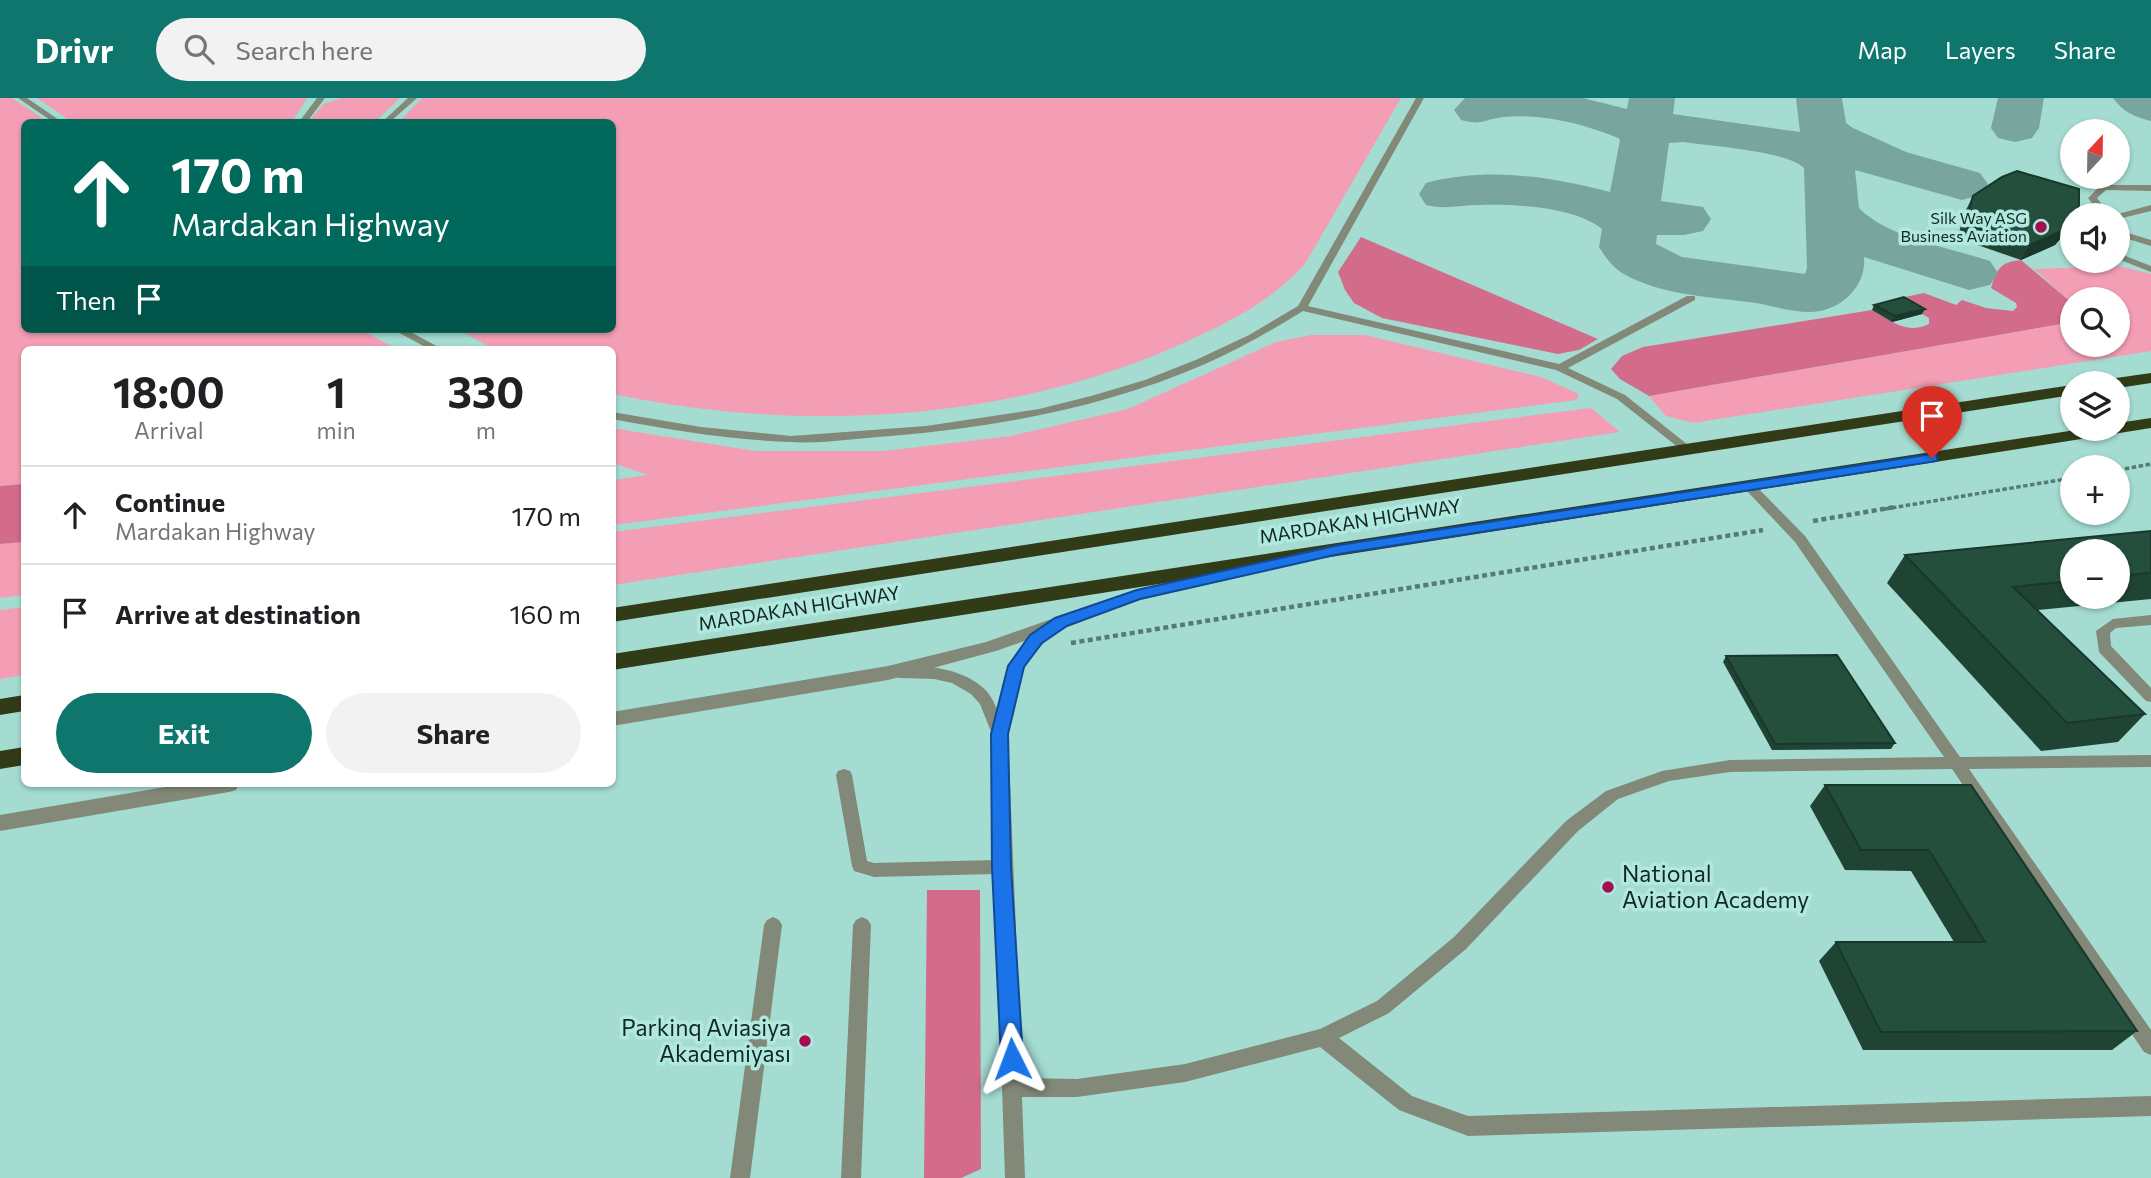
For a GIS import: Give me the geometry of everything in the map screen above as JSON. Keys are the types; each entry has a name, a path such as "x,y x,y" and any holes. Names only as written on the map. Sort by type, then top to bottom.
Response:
{"highway":[{"path":"2130,381 2151,378"},
{"name":"MARDAKAN HIGHWAY","path":"616,614 2060,392"},
{"name":"MARDAKAN HIGHWAY","path":"2130,426 2151,423"},
{"name":"MARDAKAN HIGHWAY","path":"616,661 2060,437"},
{"path":"0,707 21,704"},
{"path":"0,760 21,756"}],"street":[{"path":"616,718 888,673 990,647 1137,595 1339,550"},
{"path":"0,822 211,787"}],"lane":[{"path":"22,98 54,119"},
{"path":"305,119 321,98"},
{"path":"389,119 413,98"},
{"path":"616,416 680,429 793,439 925,431 1091,401 1176,373 1264,331 1302,308 1420,98"},
{"path":"2096,203 2092,198 2104,187 2151,188"},
{"path":"2130,213 2151,208"},
{"path":"2130,237 2151,243"},
{"path":"2130,253 2151,260"},
{"path":"2130,261 2151,269"},
{"path":"1560,368 1691,298"},
{"path":"1302,308 1560,368 1621,397 1688,450"},
{"path":"405,333 431,346"},
{"path":"1751,487 1827,576 2151,1046"},
{"path":"2151,620 2113,624 2103,631 2104,648 2151,697"},
{"path":"1015,1178 1002,867 1000,734 1010,683 1025,651 1036,639 1061,622"},
{"path":"888,673 919,672 962,680 986,700 1000,734"},
{"path":"1013,1087 1077,1088 1185,1073 1323,1037 1383,1007 1441,959 1460,943 1572,826 1612,795 1668,775 1730,766 2151,761"},
{"path":"844,775 860,866 874,870 1002,867"},
{"path":"740,1178 774,925"},
{"path":"851,1178 862,925"},
{"path":"1323,1037 1406,1103 1468,1126 2151,1106"}],"path":[{"path":"2130,468 2151,464"},
{"path":"1025,651 2060,480"}],"shaded area":[{"path":"0,98 12,98 44,119 21,119 21,333 367,333 391,346 21,346 21,484 0,486"},
{"path":"37,98 307,98 294,119 68,119"},
{"path":"341,98 400,98 378,119 311,119 324,104"},
{"path":"422,98 1401,98 1305,264 1262,302 1229,321 1177,346 1110,372 1041,391 970,405 899,414 827,416 755,414 616,395 616,346 488,346 464,333 616,333 616,119 402,119"},
{"path":"1361,237 1598,339 1579,350 1558,354 1382,318 1354,303 1338,272"},
{"path":"2021,260 2060,293 2060,324 1649,396 1620,379 1611,369 1622,356 1643,347 1872,310 1899,325 1921,327 1929,324 1929,318 1896,299 1924,293 1956,305 1962,300 1986,308 2013,311 2017,307 2016,303 1991,288 2000,268"},
{"path":"2060,268 2060,273 2130,273 2130,269 2151,274 2151,351 2130,354 2130,287 2060,287 2060,292 2034,269"},
{"path":"2060,324 2060,357 2113,357 1693,423 1666,416 1649,396"},
{"path":"1311,335 1365,335 1541,377 1579,394 1576,400 616,525 616,480 648,475 616,464 616,429 755,451 884,451 1011,436 1128,409 1276,342"},
{"path":"1591,408 1620,432 616,585 616,532"},
{"path":"21,484 21,542 0,544 0,486"},
{"path":"21,542 21,595 0,598 0,544"},
{"path":"21,607 21,676 0,679 0,610"},
{"path":"927,890 980,890 981,1169 961,1178 924,1178"}],"building":[{"path":"2017,171 2060,183 2060,189 2079,189 2079,203 2060,203 2060,232 2030,245 1968,225 1967,218 1973,196 2002,177"},
{"path":"1904,297 1925,309 1895,316 1874,305"},
{"path":"2151,531 2151,573 2130,575 2130,539 2069,539"},
{"path":"2060,540 2060,582 2013,587 2145,714 2067,723 1905,555"},
{"path":"1837,655 1895,743 1775,744 1726,656"},
{"path":"1825,785 1971,785 2137,1031 1881,1032 1836,942 1985,942 1929,850 1861,850"}],"taxiway":[{"path":"1646,136 1652,98"},
{"path":"1819,98 1829,164"},
{"path":"2015,128 2021,98"},
{"path":"2136,98 2151,107"},
{"path":"1477,110 1498,103 1576,110 1619,121 1646,136"},
{"path":"1646,136 1658,129 1683,128 1781,142 1815,151 1829,164"},
{"path":"1824,128 1836,138 1869,155 1962,184"},
{"path":"1631,225 1646,136"},
{"path":"1829,164 1843,156 1871,157"},
{"path":"1829,164 1833,209"},
{"path":"1445,194 1478,189 1524,191 1570,198 1604,207 1631,225"},
{"path":"1631,225 1627,247 1643,262 1657,268 1679,274 1811,294 1827,285 1836,268 1833,209"},
{"path":"1833,209 1850,229 1861,236 1969,273"},
{"path":"1631,225 1660,217 1684,219"}],"place":[{"name":"Silk Way ASG Business Aviation","path":"2041,227"},
{"name":"National Aviation Academy","path":"1608,887"},
{"name":"Parkinq Aviasiya Akademiyası","path":"805,1041"}],"route":[{"path":"1012,1059 1002,867 1000,734 1016,666 1036,639 1061,622 1137,595 1339,550 1932,458"}]}
